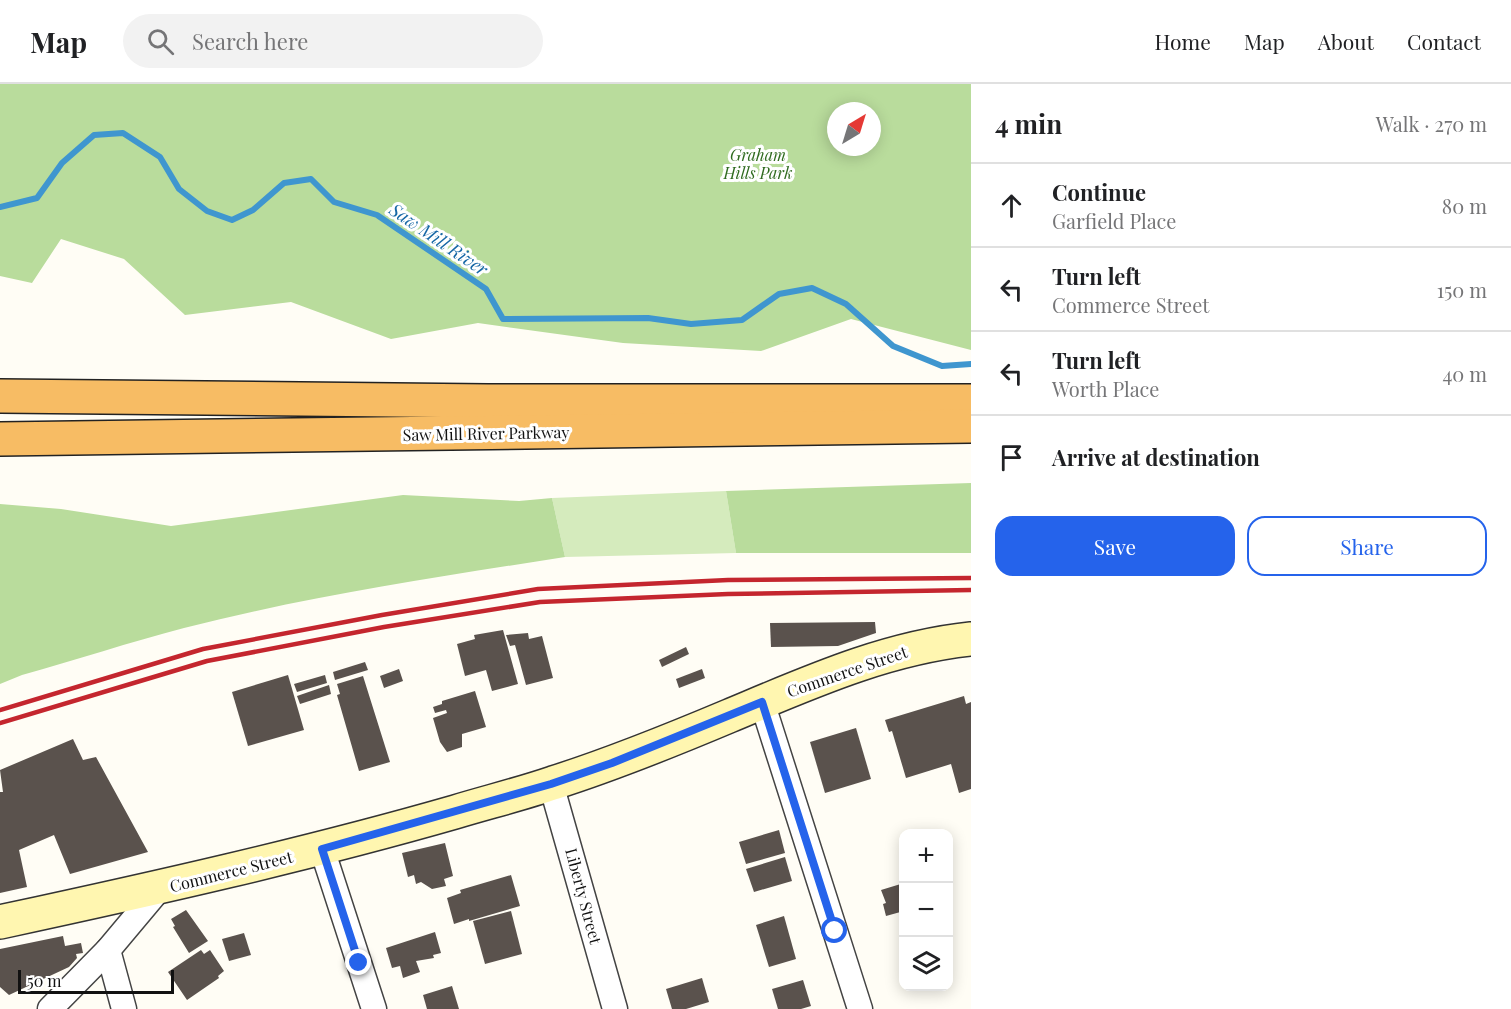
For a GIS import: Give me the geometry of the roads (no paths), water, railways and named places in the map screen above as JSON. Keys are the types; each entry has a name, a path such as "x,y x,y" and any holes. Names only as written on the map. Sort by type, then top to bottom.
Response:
{"highway":[{"name":"Saw Mill River Parkway","path":"0,396 511,401 971,401"},
{"name":"Saw Mill River Parkway","path":"0,439 971,426"}],"main road":[{"name":"Commerce Street","path":"0,922 160,888 322,849 551,784 612,763 867,661 928,645 971,639"}],"street":[{"path":"762,702 860,1009"},
{"name":"Liberty Street","path":"551,784 615,1009"},
{"path":"322,849 374,1009"},
{"path":"50,1009 108,950 160,888"},
{"path":"108,950 124,1009"}],"waterway":[{"name":"Saw Mill River","path":"0,207 37,198 62,163 94,135 123,133 160,157 179,189 207,211 232,220 253,210 284,183 311,179 334,202 377,215 486,289 503,319 648,318 691,324 742,320 779,294 812,288 846,304 893,346 942,366 971,364"}],"railway":[{"path":"0,710 203,649 382,615 538,589 728,580 971,578"},
{"path":"0,723 207,661 384,627 540,602 728,594 971,590"}],"park label":[{"name":"Graham Hills Park","path":"758,163"}]}
